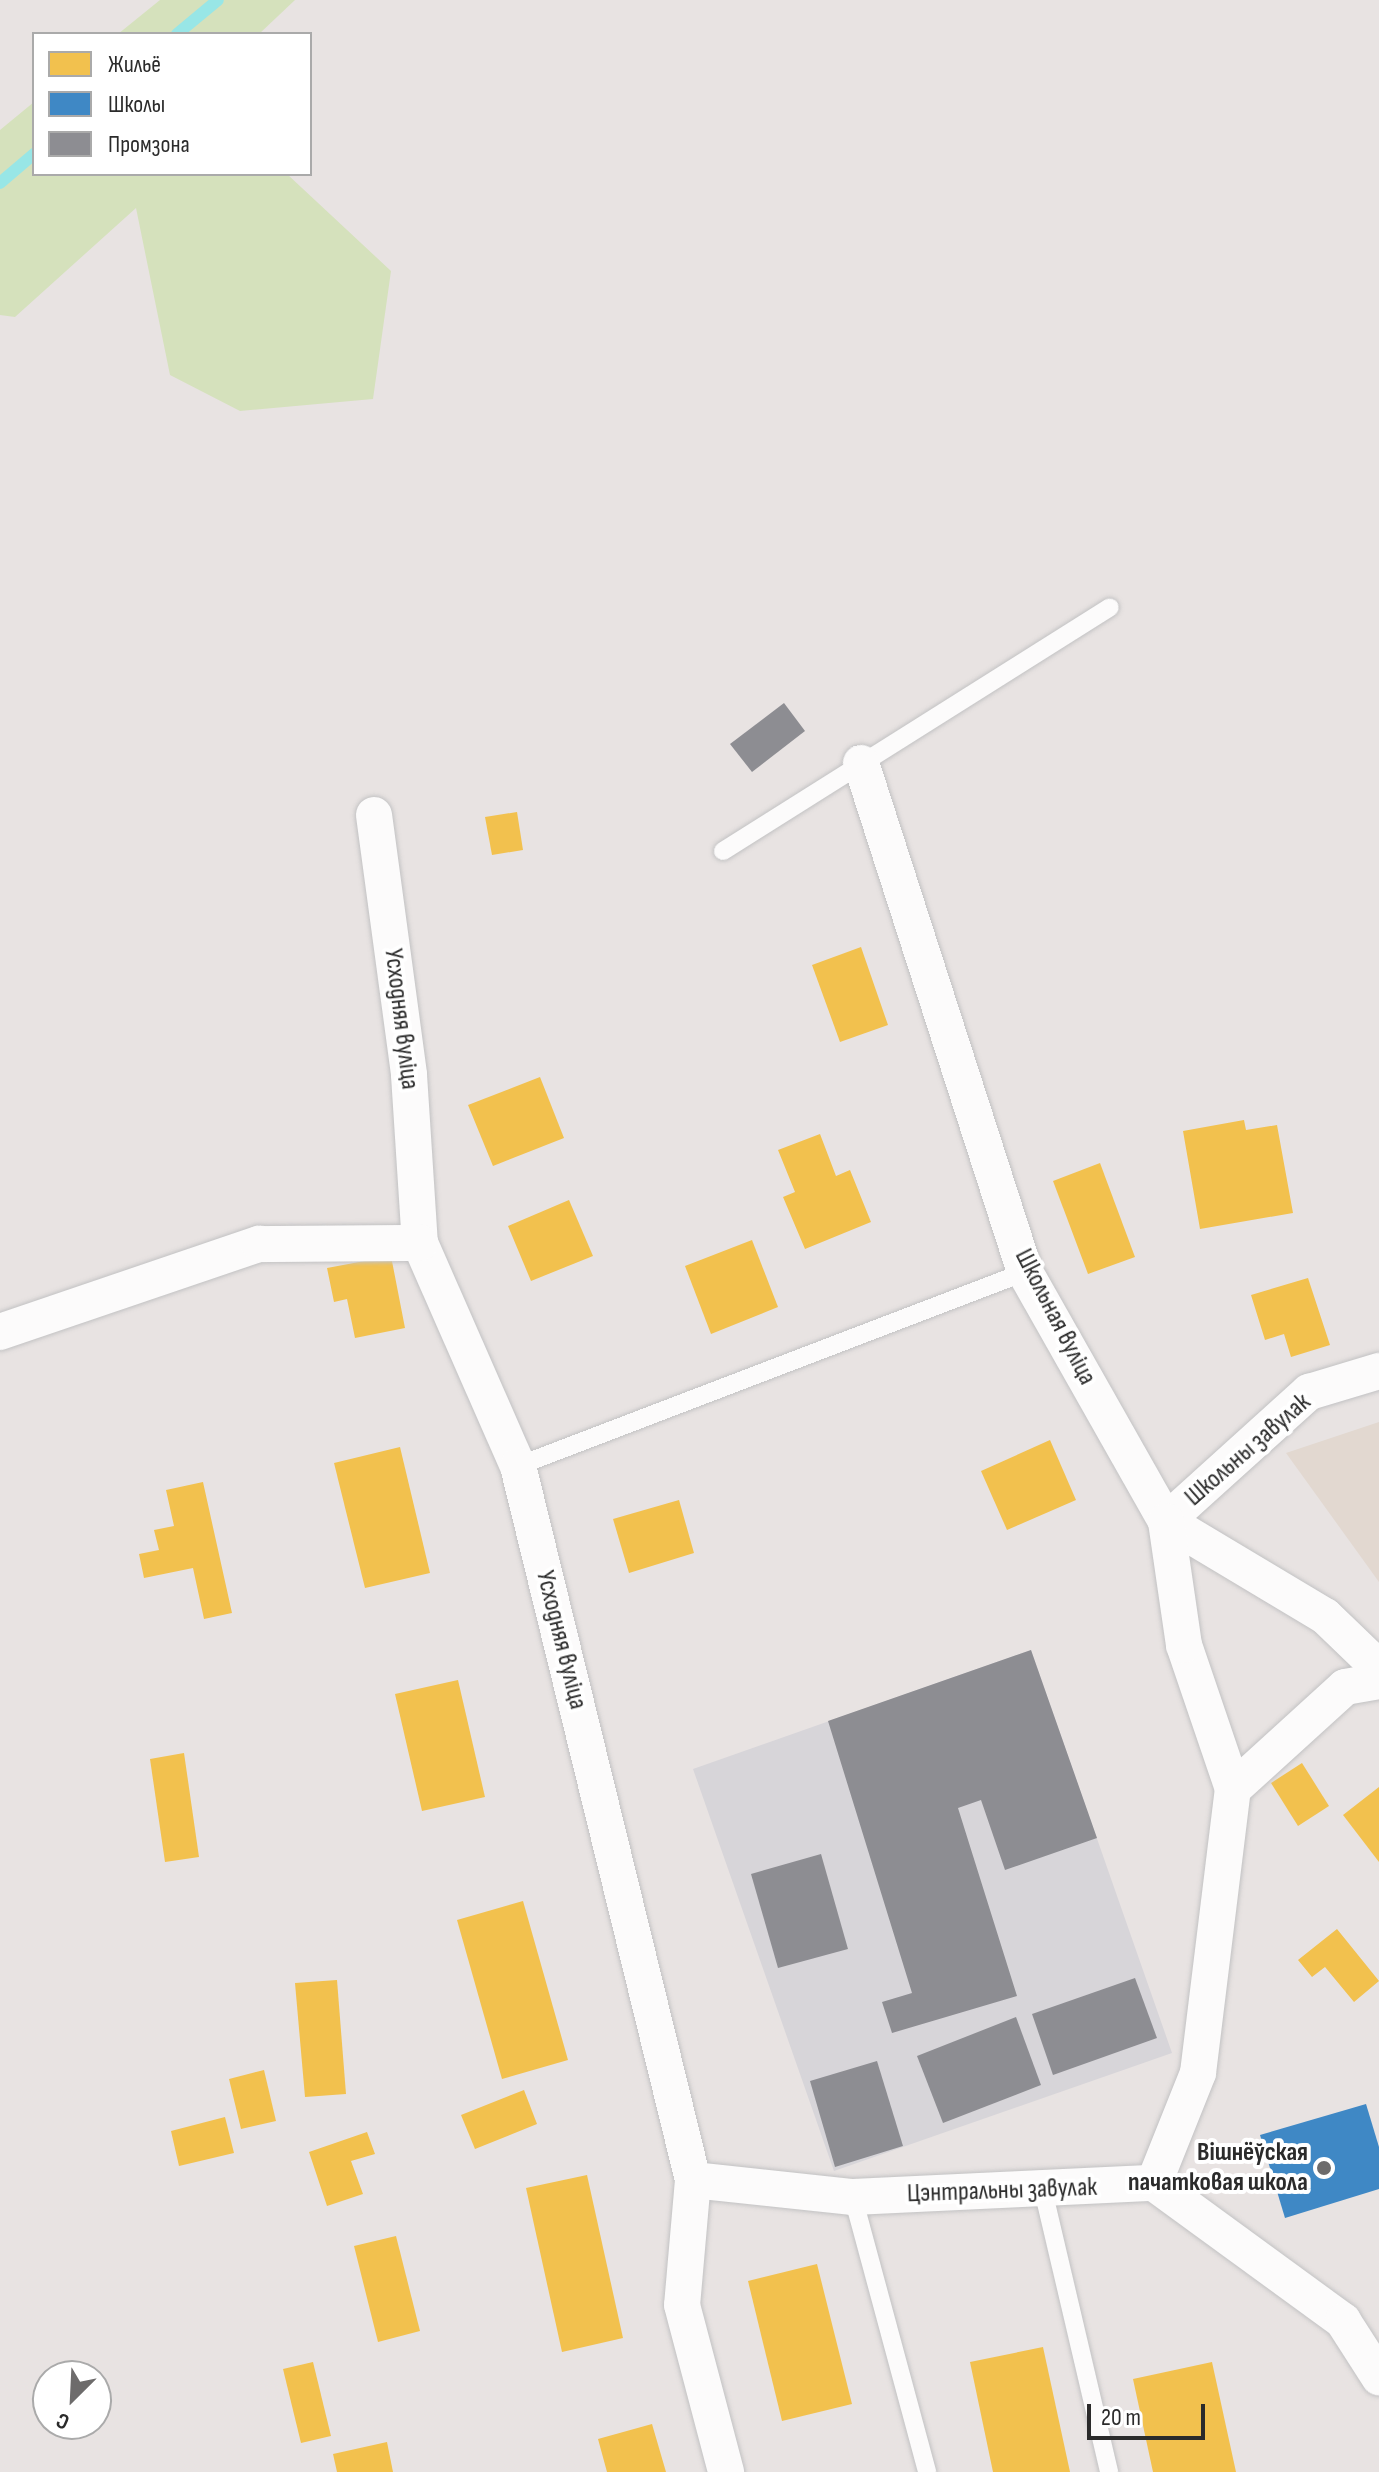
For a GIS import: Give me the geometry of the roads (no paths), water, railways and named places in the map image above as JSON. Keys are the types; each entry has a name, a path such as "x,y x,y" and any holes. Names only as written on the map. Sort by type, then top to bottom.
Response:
{"street":[{"name":"Школьная вуліца","path":"861,763 1025,1272 1166,1521 1325,1616 1379,1668"},
{"name":"Усходняя вуліца","path":"374,815 409,1075 420,1243 518,1466 693,2180 682,2305 726,2472"},
{"path":"0,1332 259,1244 420,1243"},
{"name":"Школьны завулак","path":"1166,1521 1309,1392 1379,1371"},
{"path":"1166,1521 1184,1645 1233,1789 1198,2073 1154,2183 1343,2321 1379,2377"},
{"path":"1233,1789 1345,1687 1379,1681"},
{"name":"Цэнтральны завулак","path":"693,2180 853,2197 1154,2183"}],"lane":[{"path":"723,851 1110,607"},
{"path":"518,1466 1025,1272"},
{"path":"1043,2190 1109,2472"},
{"path":"853,2197 927,2472"}],"waterway":[{"path":"179,32 218,0"},
{"path":"0,183 32,156"}],"place":[{"name":"Вішнёўская пачатковая школа","path":"1324,2168"}]}
